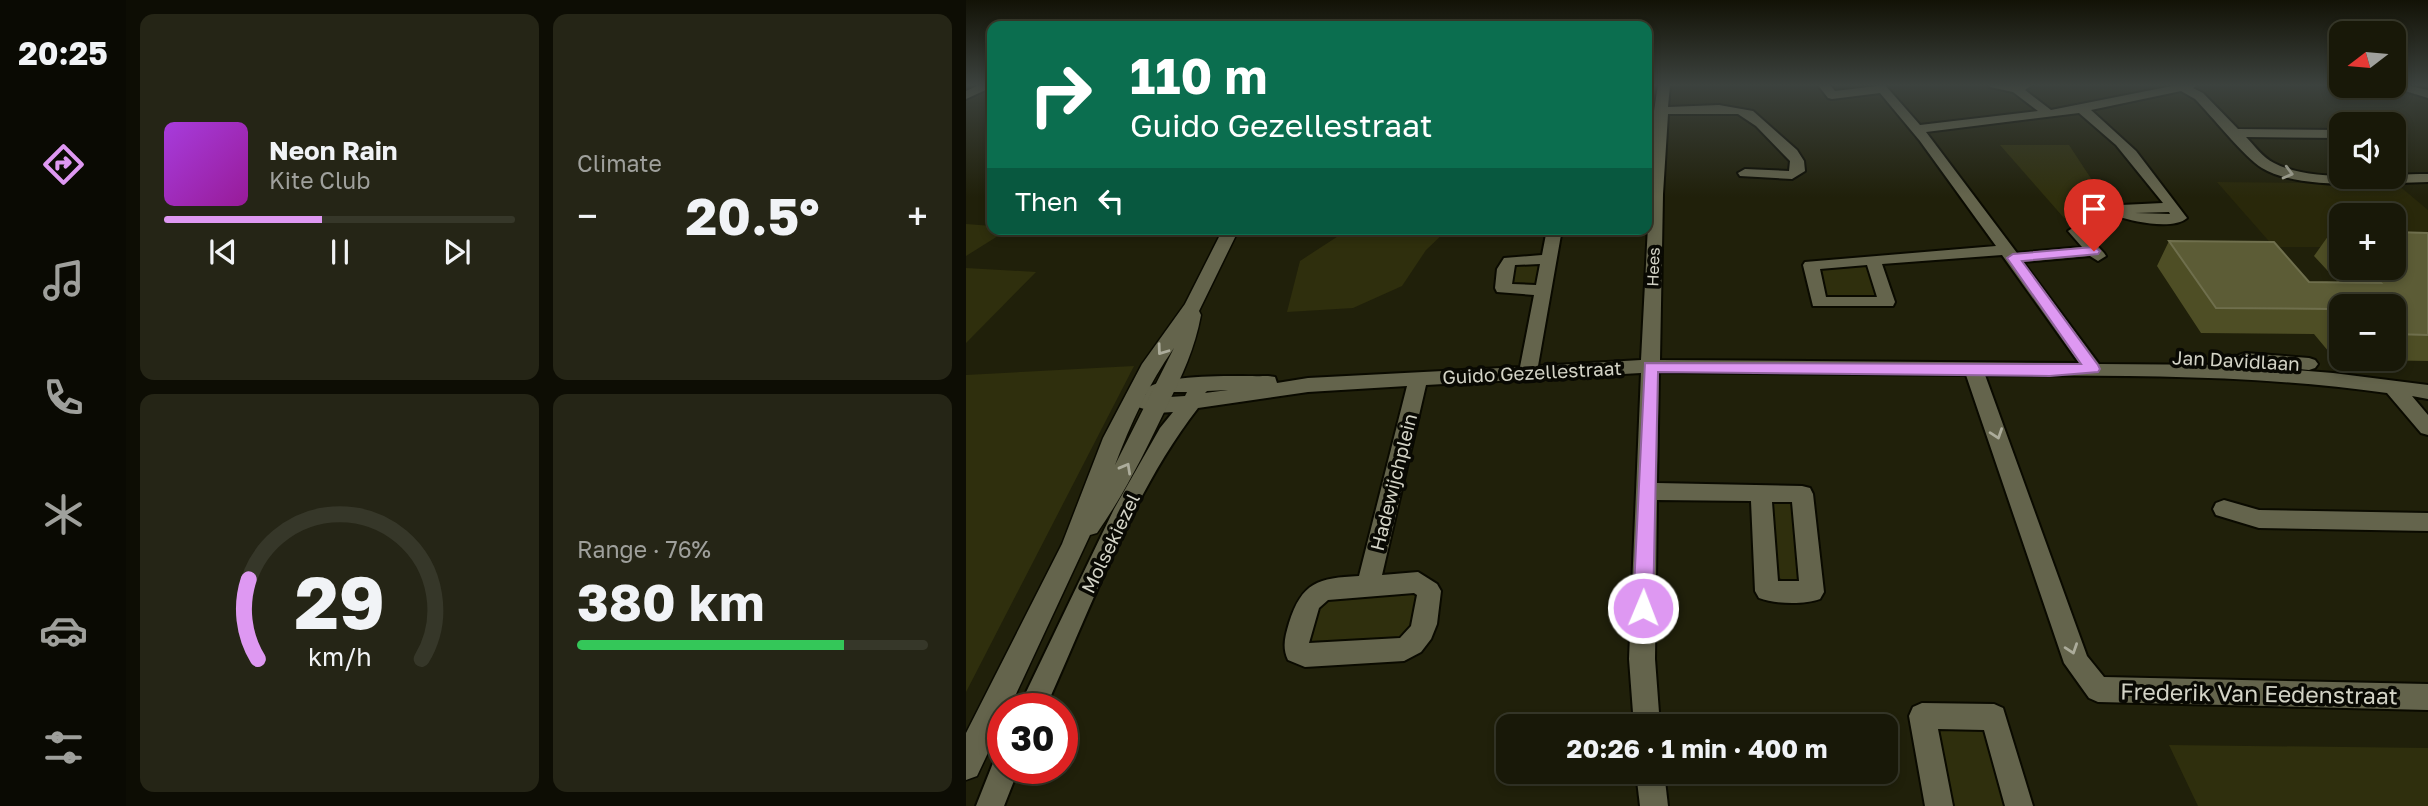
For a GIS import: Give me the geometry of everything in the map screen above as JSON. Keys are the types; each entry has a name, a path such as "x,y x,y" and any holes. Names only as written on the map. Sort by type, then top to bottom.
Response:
{"main road":[{"name":"Molsekiezel","path":"1153,397 1156,358 1194,305 1228,235"},
{"name":"Molsekiezel","path":"966,765 1074,545 1123,473 1153,397 1184,346 1194,305"}],"street":[{"name":"Hees","path":"1652,185 1659,123"},
{"path":"1745,173 1792,175 1798,171 1797,158 1759,123"},
{"path":"1912,123 2089,362"},
{"path":"1917,129 1973,123"},
{"path":"2098,123 2128,149 2173,207"},
{"path":"2225,123 2266,164 2288,175 2428,178"},
{"path":"2235,133 2329,134"},
{"path":"1873,261 1888,302 1819,302 1811,265 1873,261 2010,254 2096,254 2076,231"},
{"path":"1528,372 1554,235"},
{"name":"Hees","path":"1646,714 1642,659 1651,235"},
{"path":"1543,291 1503,288 1502,280 1510,261 1549,259"},
{"name":"Guido Gezellestraat","path":"1153,397 1308,384 1650,366 1975,370 2089,362"},
{"name":"Jan Davidlaan","path":"2089,362 2289,362 2428,380"},
{"name":"Jan Davidlaan","path":"2230,364 2428,392"},
{"name":"Frederik Van Eedenstraat","path":"1975,370 2077,663 2098,689 2428,696"},
{"name":"Hadewijchplein","path":"1368,586 1418,379"},
{"path":"2393,387 2428,428"},
{"name":"Molsekiezel","path":"1039,693 1122,515 1167,433 1196,393"},
{"path":"1646,491 1761,493 1802,494 1812,592 1767,591 1761,493"},
{"path":"2224,509 2259,519 2428,522"},
{"path":"1418,582 1429,591 1423,635 1415,643 1404,649 1305,655 1297,652 1296,645 1308,600 1314,593 1324,588 1368,586 1418,582"},
{"path":"1939,806 1922,716 1994,717 2019,806"},
{"path":"990,806 999,784"},
{"path":"1651,784 1654,806"}],"shaded area":[{"path":"2000,145 2069,145 2117,218 2064,218"},
{"path":"2217,182 2329,183 2329,189 2403,189 2428,210 2428,248 2406,247 2406,203 2329,203 2329,247 2274,247"},
{"path":"966,224 987,226 987,235 999,235 966,256"},
{"path":"1340,235 1442,235 1426,250 1402,286 1353,308 1287,312 1300,261"},
{"path":"1513,264 1541,264 1539,284 1508,285"},
{"path":"966,268 1036,272 966,343"},
{"path":"1822,268 1870,268 1878,292 1876,296 1831,298 1823,292"},
{"path":"1134,366 966,692 966,375"},
{"path":"1776,499 1793,499 1802,573 1797,580 1789,583 1778,577 1771,504"},
{"path":"1411,590 1419,595 1412,633 1404,639 1310,646 1308,642 1318,603 1323,598"},
{"path":"1980,725 1988,737 2007,806 1949,806 1934,738 1939,727"},
{"path":"2169,745 2428,748 2428,806 2198,806"}],"building":[{"path":"2406,232 2428,233 2428,335 2406,334 2406,294 2329,294 2329,309 2216,308 2169,241 2274,242 2309,282 2381,283 2378,280 2406,280"}],"route":[{"path":"1643,608 1650,366 2092,369 2013,258 2094,251"}]}
